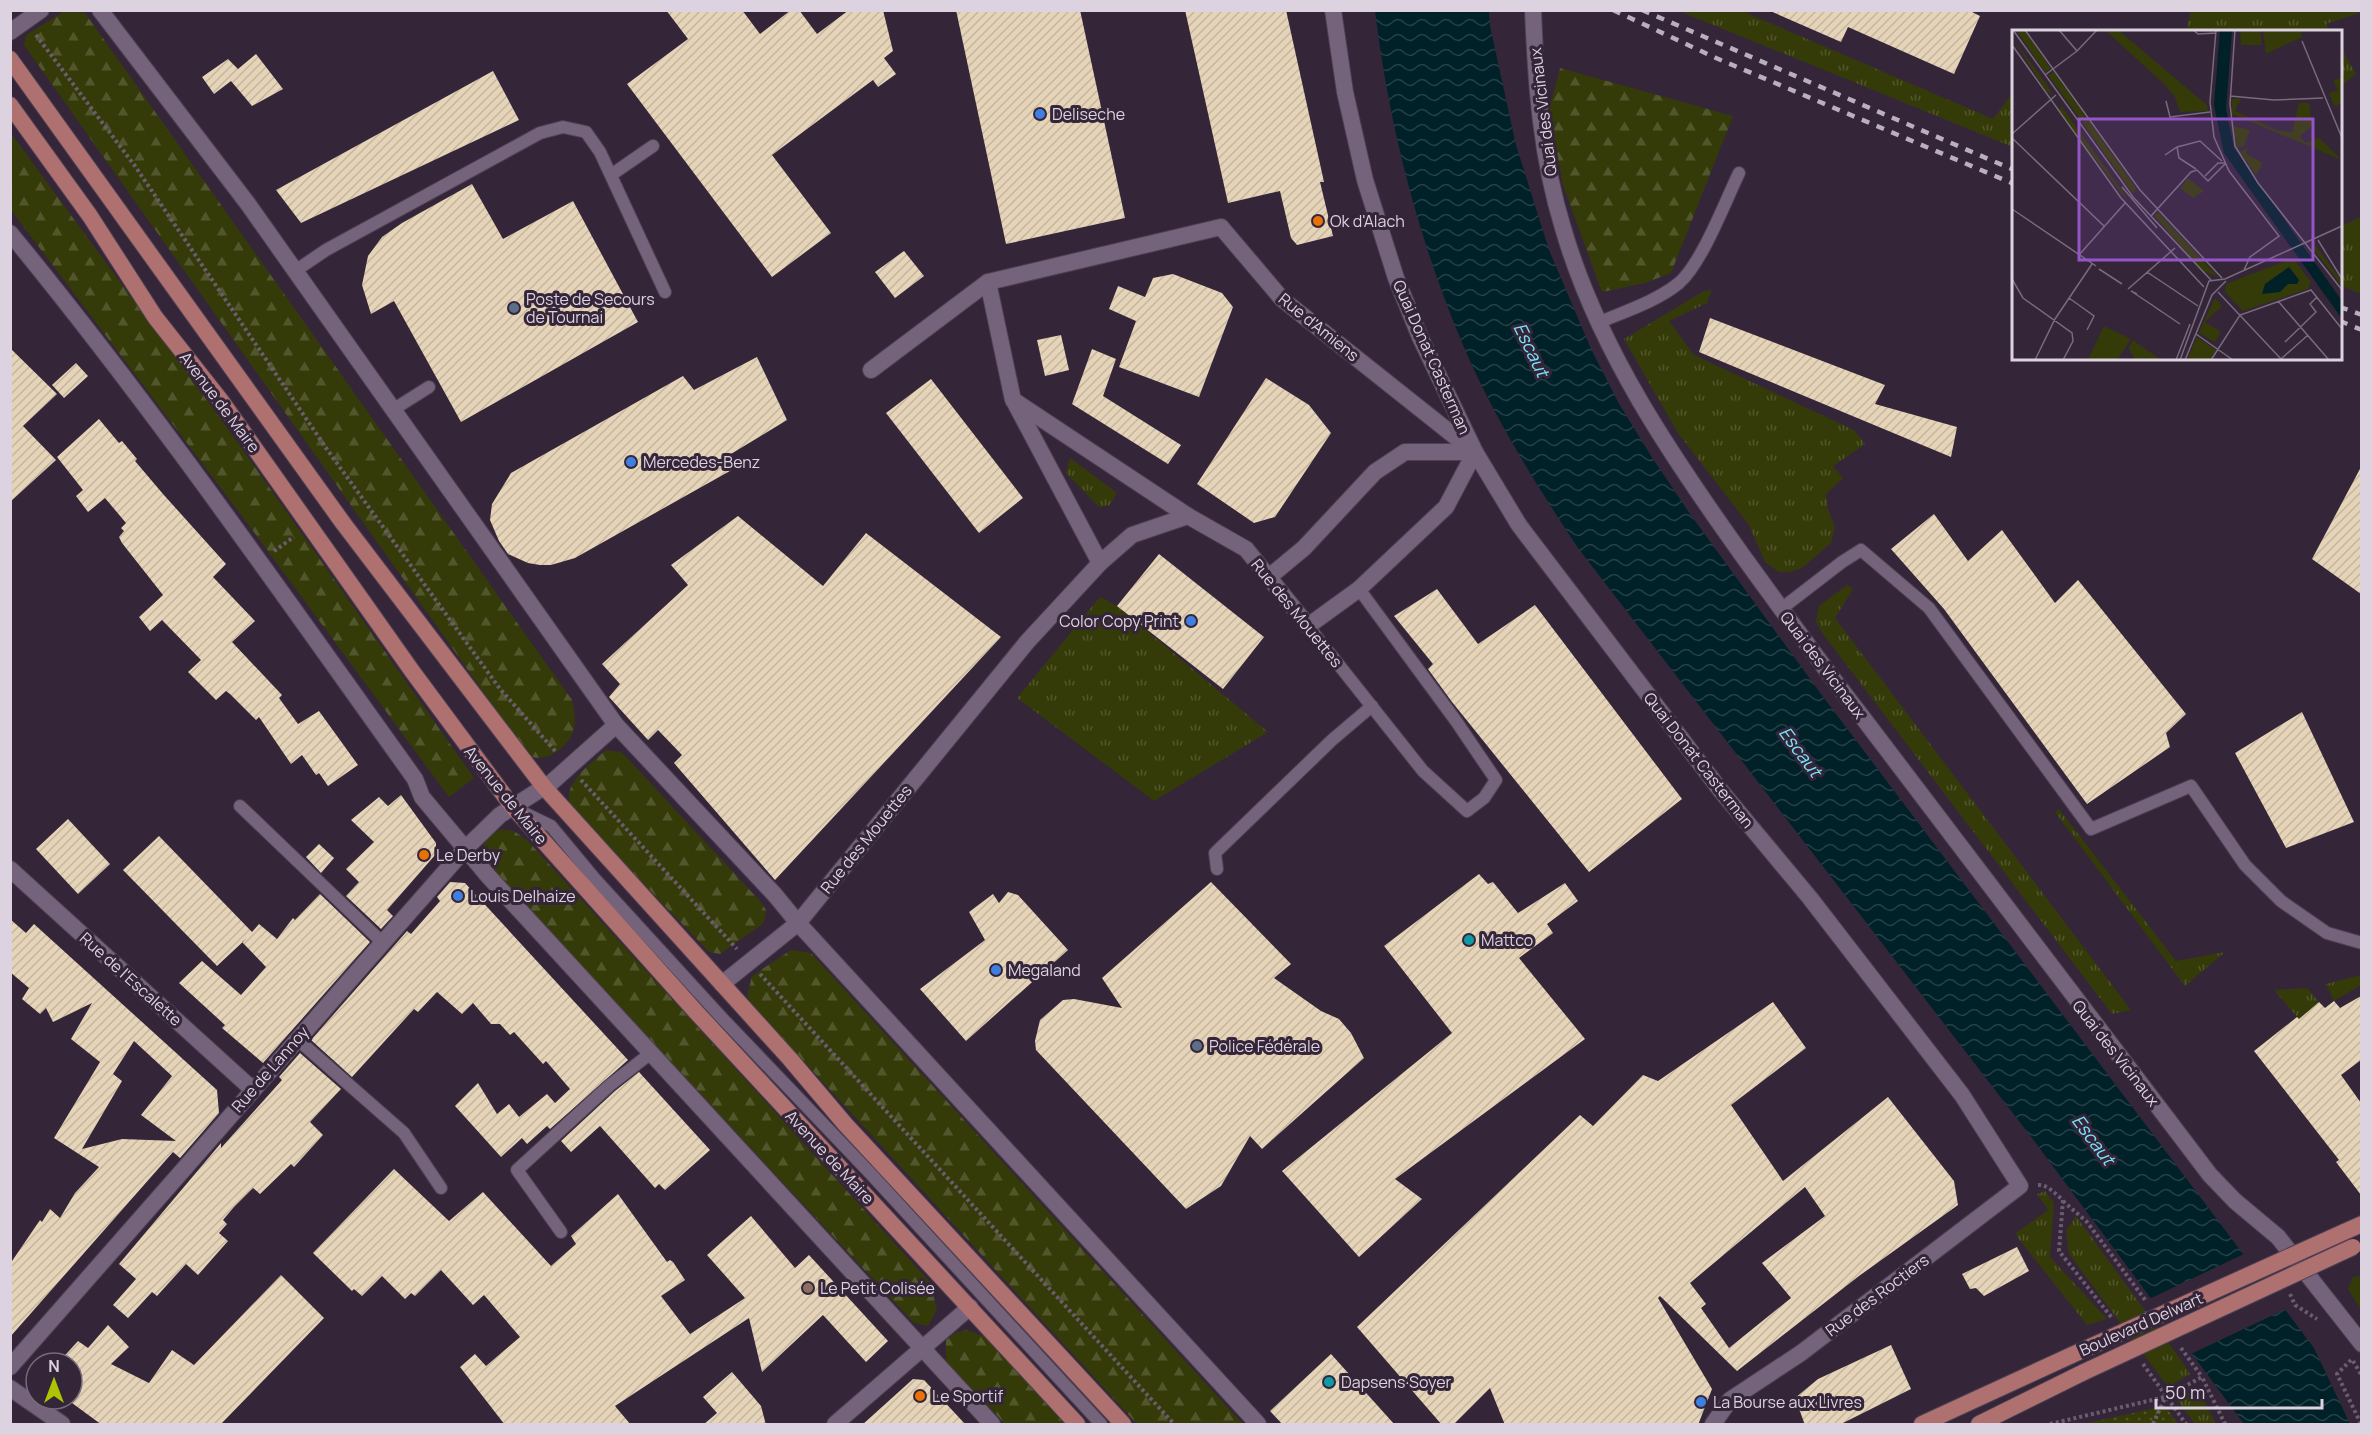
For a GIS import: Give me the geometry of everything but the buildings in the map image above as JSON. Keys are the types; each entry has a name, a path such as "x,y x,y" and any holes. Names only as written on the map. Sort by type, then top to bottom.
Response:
{"main road":[{"name":"Avenue de Maire","path":"10,59 343,523 544,787 845,1124 1123,1425"},
{"name":"Avenue de Maire","path":"10,105 90,216 154,317 222,402 412,671 512,807 705,1022 1077,1425"},
{"name":"Boulevard Delwart","path":"1922,1425 2361,1224"},
{"name":"Boulevard Delwart","path":"1979,1425 2084,1372 2357,1245"}],"street":[{"path":"10,32 41,10"},
{"path":"100,10 248,204 616,725 775,895 798,923 1258,1425"},
{"name":"Quai Donat Casterman","path":"1333,10 1345,92 1365,180 1396,278 1420,337 1475,452 1519,525 1720,791 1810,898 1962,1095 2020,1186"},
{"name":"Quai des Vicinaux","path":"1533,10 1536,80 1545,157 1563,230 1600,322 1640,401 1673,456 1781,609 2028,939 2210,1175 2235,1201 2278,1237 2361,1344"},
{"name":"Rue d'Amiens","path":"871,370 988,282 1221,227 1282,300 1475,452"},
{"path":"10,233 75,311 415,779 422,797 465,849 920,1349 992,1425"},
{"path":"988,282 1013,400 1101,563"},
{"path":"1013,400 1188,516"},
{"path":"1269,577 1304,548 1376,472 1405,452 1475,452 1446,507 1359,589 1308,626"},
{"name":"Rue des Mouettes","path":"798,923 1027,642 1101,563 1132,535 1188,516 1246,549 1308,626"},
{"name":"Rue de Lannoy","path":"10,1367 465,849 500,815 544,787 616,725"},
{"name":"Rue de l'Escalette","path":"10,869 252,1089"},
{"path":"722,984 798,923"},
{"name":"Rue des Roctiers","path":"1713,1425 1730,1400 1801,1353 2020,1186"},
{"path":"835,1425 970,1307"},
{"path":"10,1388 62,1425"},
{"path":"1729,1425 1730,1400"}],"lane":[{"path":"295,271 326,250 540,133 563,127 586,132 600,152 665,292"},
{"path":"611,175 653,146"},
{"path":"1600,322 1654,298 1679,283 1695,265 1739,173"},
{"path":"394,409 429,387"},
{"path":"1781,609 1861,550 1929,608 2091,829 2191,786 2245,864 2281,901 2327,933 2361,943"},
{"name":"Rue des Mouettes","path":"1308,626 1423,771 1467,811 1484,798 1496,780 1456,721 1359,589"},
{"path":"1217,869 1215,853 1332,740 1372,706"},
{"path":"240,806 383,943"},
{"path":"512,807 551,826 595,879 706,1000 1101,1425"},
{"path":"297,1039 404,1133 441,1188"},
{"path":"561,1232 517,1170 610,1085 651,1053"}],"path":[{"path":"26,21 135,166 326,448 500,688 569,767 1174,1425"},
{"path":"2020,1186 2043,1185 2051,1189 2087,1222 2152,1309"},
{"path":"2062,1200 2059,1251 2116,1325"},
{"path":"2290,1294 2295,1305 2318,1320"},
{"path":"2180,1347 2202,1377 2225,1425"},
{"path":"2361,1376 2352,1359 2337,1374 2361,1425"},
{"path":"2141,1361 2186,1425"},
{"path":"2050,1425 2166,1397 2202,1377"},
{"path":"2153,1425 2166,1397"}],"green space":[{"path":"2361,10 2362,12 2326,24 2329,30 2186,30 2191,11"},
{"path":"65,11 85,13 572,700 575,715 574,730 566,743 557,751 546,757 529,756 24,45 26,35"},
{"path":"1679,11 1742,11 1993,119 2012,93 2012,147"},
{"path":"2342,50 2356,74 2342,85"},
{"path":"1560,68 1733,116 1671,273 1645,283 1602,292 1563,185 1549,111"},
{"path":"10,132 231,433 474,778 449,797 239,512 11,210"},
{"path":"2361,217 2361,294 2342,286 2342,226"},
{"path":"1712,290 1707,303 1669,321 1694,355 1854,430 1865,444 1833,466 1843,478 1826,494 1828,509 1835,528 1831,543 1802,568 1790,572 1779,572 1765,562 1749,525 1678,433 1624,339 1704,291"},
{"path":"1070,458 1117,493 1110,505 1099,507 1066,473"},
{"path":"1847,585 1853,589 1835,618 2131,1010 2112,1014 1823,634 1816,622 1819,606"},
{"path":"1100,597 1117,606 1268,732 1154,801 1017,698"},
{"path":"606,750 621,752 760,901 766,910 764,923 720,954 709,952 570,807 570,790 574,782 585,768"},
{"path":"2059,809 2176,961 2225,952 2185,986 2055,812"},
{"path":"501,829 514,831 528,841 930,1282 937,1310 928,1326 914,1323 487,865 482,850 487,837"},
{"path":"791,950 811,953 1243,1424 1137,1424 751,1004 747,996 752,976"},
{"path":"2361,975 2361,985 2334,1001 2326,984"},
{"path":"2307,988 2319,1002 2299,1019 2274,990"},
{"path":"2045,1191 2054,1203 2050,1257 2107,1319 2087,1325 2018,1238 2016,1233 2048,1210 2037,1194"},
{"path":"2076,1216 2190,1374 2168,1387 2069,1254 2066,1231"},
{"path":"2353,1277 2361,1277 2361,1310 2348,1289"},
{"path":"966,1330 984,1336 1065,1424 1005,1424 946,1362 946,1340 955,1333"},
{"path":"2198,1390 2216,1424 2195,1424 2175,1397"},
{"path":"2165,1406 2178,1424 2082,1424"}],"water":[{"name":"Escaut","path":"1375,11 1489,11 1490,26 1516,145 1549,250 1591,349 1618,402 1690,514 1821,694 2314,1348 2350,1424 2244,1424 2032,1138 1578,548 1501,423 1463,345 1447,305 1407,181 1388,97"}],"pier":[{"path":"2246,1253 2288,1308 2189,1355 2149,1299"}],"railway":[{"path":"1613,10 1716,58 2012,183"},
{"path":"1642,10 2012,169"},
{"path":"2342,308 2362,315"},
{"path":"2342,322 2362,330"}],"place":[{"name":"Deliseche","path":"1040,114"},
{"name":"Ok d'Alach","path":"1318,221"},
{"name":"Poste de Secours de Tournai","path":"514,308"},
{"name":"Mercedes-Benz","path":"631,462"},
{"name":"Color Copy Print","path":"1191,621"},
{"name":"Le Derby","path":"424,855"},
{"name":"Louis Delhaize","path":"458,896"},
{"name":"Mattco","path":"1469,940"},
{"name":"Megaland","path":"996,970"},
{"name":"Police Fédérale","path":"1197,1046"},
{"name":"Le Petit Colisée","path":"808,1288"},
{"name":"Dapsens·Soyer","path":"1329,1382"},
{"name":"Le Sportif","path":"920,1396"},
{"name":"La Bourse aux Livres","path":"1701,1402"}]}
